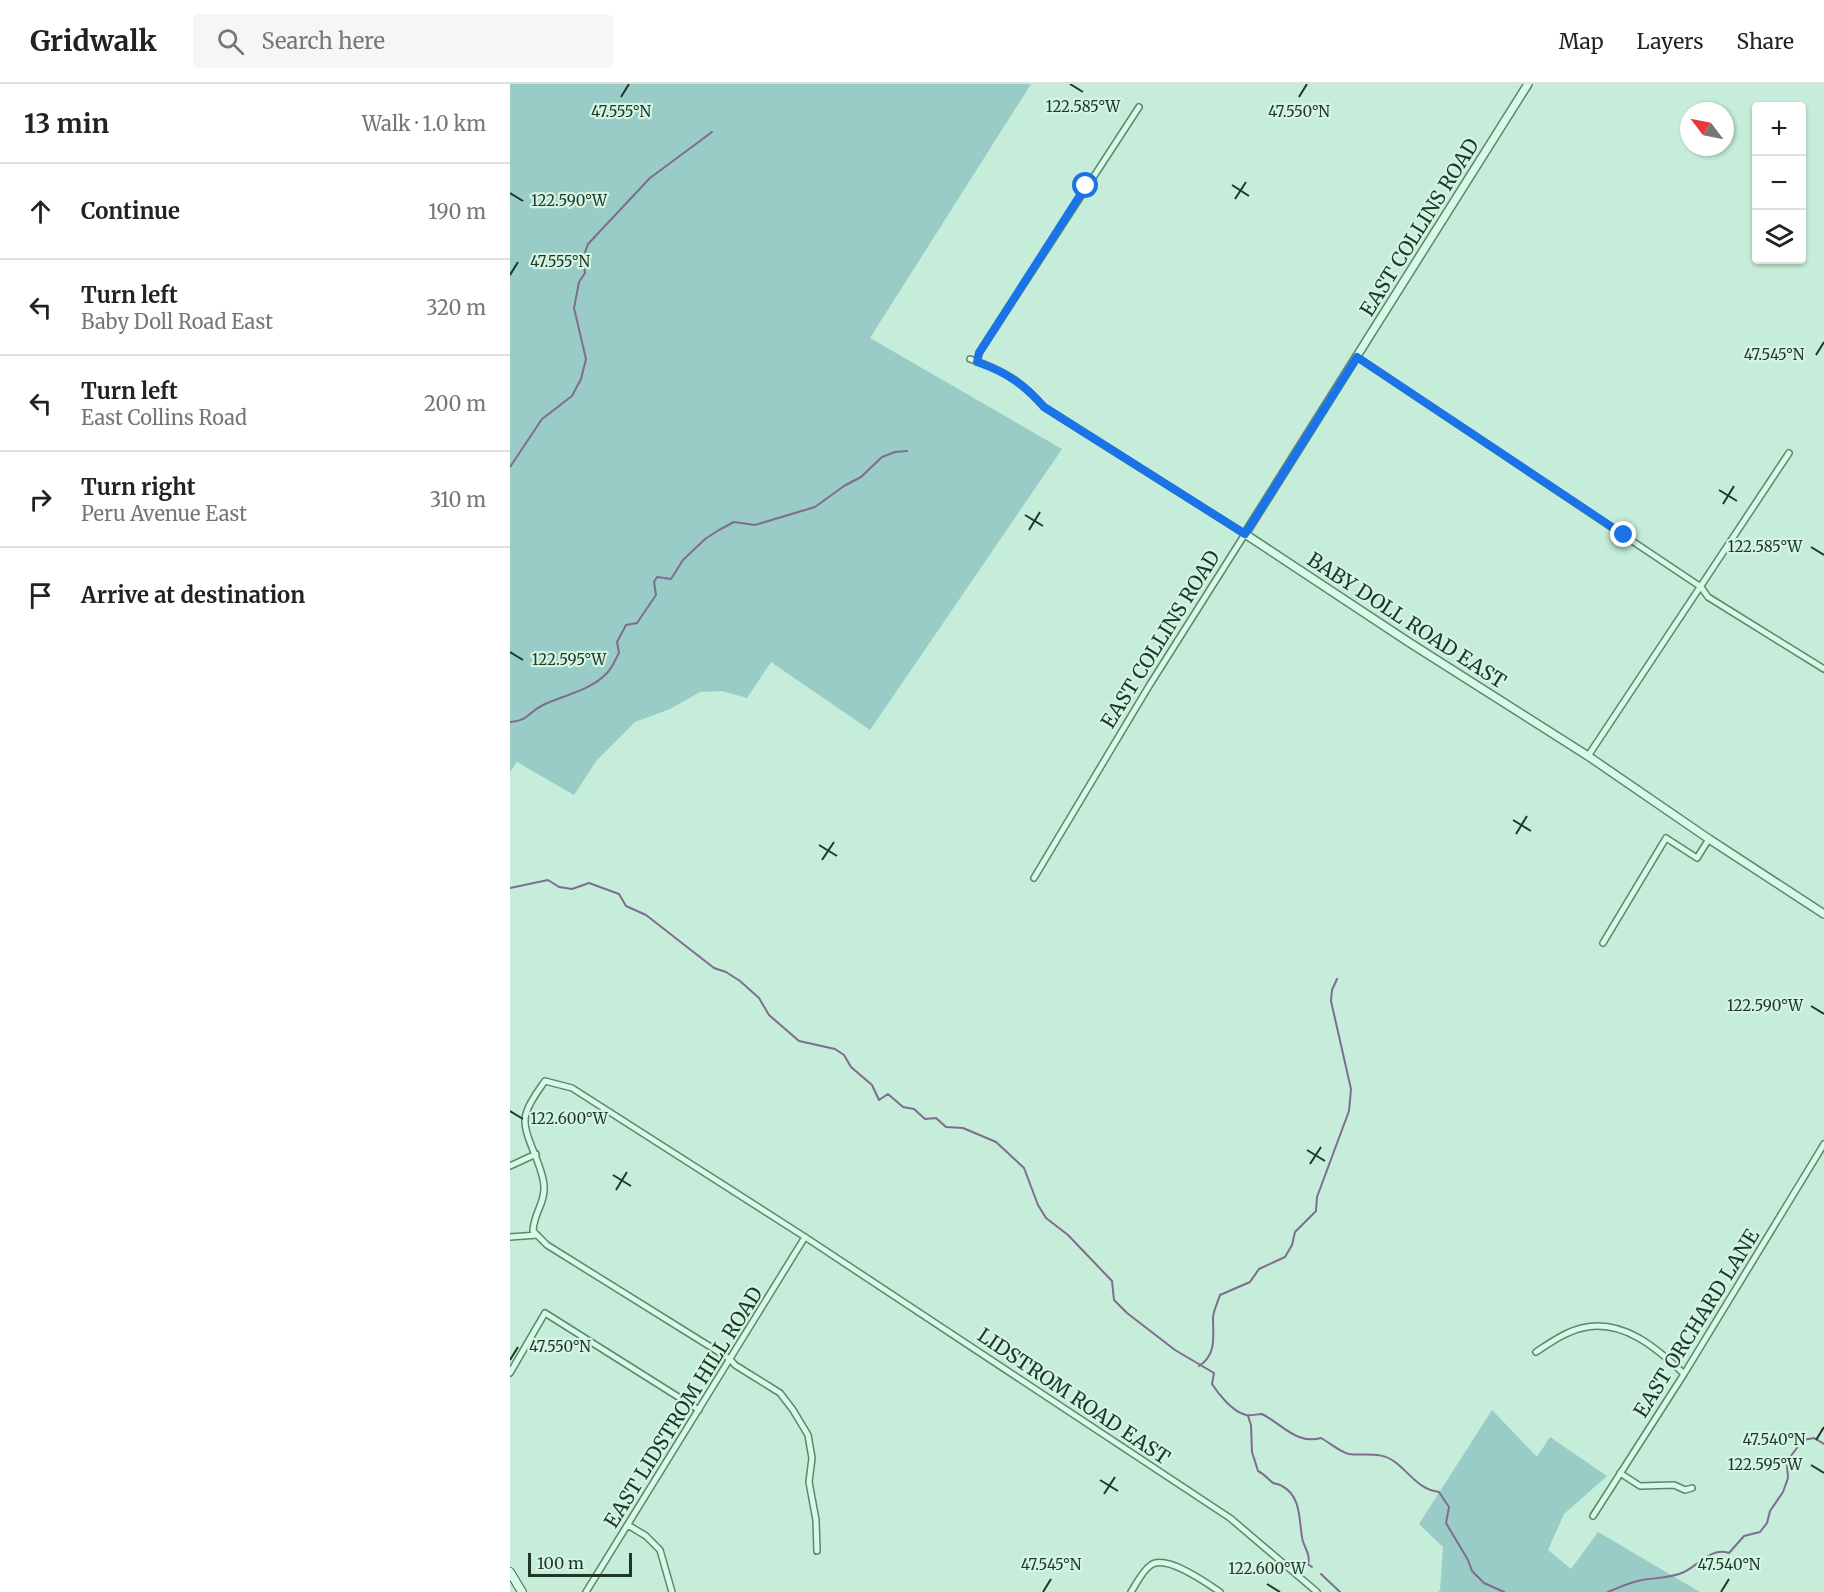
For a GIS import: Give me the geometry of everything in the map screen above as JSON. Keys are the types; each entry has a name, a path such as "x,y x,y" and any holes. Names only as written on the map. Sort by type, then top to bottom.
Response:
{"main road":[{"path":"510,1572 522,1592"}],"street":[{"name":"EAST COLLINS ROAD","path":"1034,878 1149,686 1528,84"},
{"path":"977,362 979,353 1139,107"},
{"path":"1357,357 1701,587 1708,597 1824,669"},
{"name":"BABY DOLL ROAD EAST","path":"969,359 997,369 1028,388 1044,407 1588,756 1824,914"},
{"path":"1588,756 1789,453"},
{"path":"1604,943 1666,838 1697,858 1709,839"},
{"name":"LIDSTROM ROAD EAST","path":"536,1154 527,1134 525,1115 545,1081 572,1088 805,1237 1230,1518 1317,1592"},
{"name":"EAST ORCHARD LANE","path":"1593,1516 1684,1374 1824,1144"},
{"path":"510,1166 536,1154 544,1182 544,1197 534,1218 533,1231 547,1245 730,1359 735,1365 780,1393 807,1435 812,1458 809,1482 816,1520 818,1551"},
{"path":"510,1238 537,1235"},
{"name":"EAST LIDSTROM HILL ROAD","path":"586,1592 805,1237"},
{"path":"510,1373 545,1313 699,1410"},
{"path":"1536,1352 1566,1334 1582,1328 1601,1326 1623,1330 1646,1342 1684,1374"},
{"path":"1620,1473 1640,1486 1674,1485 1685,1490 1692,1488"},
{"path":"628,1525 646,1536 660,1550 672,1592"},
{"path":"1131,1592 1152,1563 1162,1562 1174,1566 1220,1592"}],"shaded area":[{"path":"510,84 1031,84 870,338 1062,449 870,730 771,662 747,698 722,691 700,692 670,709 635,722 597,760 574,795 517,762 510,772"},
{"path":"1492,1410 1537,1457 1550,1437 1607,1476 1564,1514 1548,1550 1571,1569 1598,1532 1700,1592 1438,1592 1443,1547 1419,1524"}],"waterway":[{"path":"510,467 542,419 572,396 581,379 586,359 574,308 579,282 585,273 583,258 588,244 650,178 712,132"},
{"path":"510,722 521,720 543,705 593,684 607,673 619,653 617,642 626,625 637,623 656,595 654,582 657,577 671,579 683,560 705,539 734,522 755,525 815,507 861,477 882,457 895,452 907,451"},
{"path":"510,888 548,880 559,887 572,889 589,883 619,894 626,906 646,915 714,968 740,981 759,998 769,1015 799,1041 835,1049 844,1055 851,1067 872,1085 879,1100 888,1094 903,1107 914,1109 925,1119 936,1118 946,1127 963,1128 996,1142 1024,1168 1038,1205 1046,1218 1068,1235 1112,1281 1114,1300 1127,1313 1175,1350 1214,1373 1212,1384 1231,1407 1246,1415 1262,1414 1304,1439 1321,1438 1349,1454 1379,1455 1395,1462 1425,1488 1439,1492 1449,1507 1446,1523 1472,1571 1484,1583 1504,1592"},
{"path":"1199,1366 1209,1356 1211,1350 1213,1315 1220,1295 1250,1282 1259,1269 1285,1257 1292,1245 1295,1232 1316,1211 1317,1197 1349,1111 1351,1089 1331,1001 1332,990 1337,979"},
{"path":"1248,1416 1251,1425 1252,1452 1258,1471 1273,1483 1281,1485 1293,1496 1298,1508 1308,1564 1312,1567"},
{"path":"1608,1592 1634,1582 1679,1574 1716,1552 1729,1553 1744,1536 1760,1532 1783,1492 1788,1478 1787,1465 1790,1457 1803,1440 1814,1438 1824,1444"},
{"path":"1321,1574 1340,1592"}],"route":[{"path":"1086,186 979,353 977,362 997,369 1028,388 1044,407 1245,534 1357,357 1624,535"}]}
